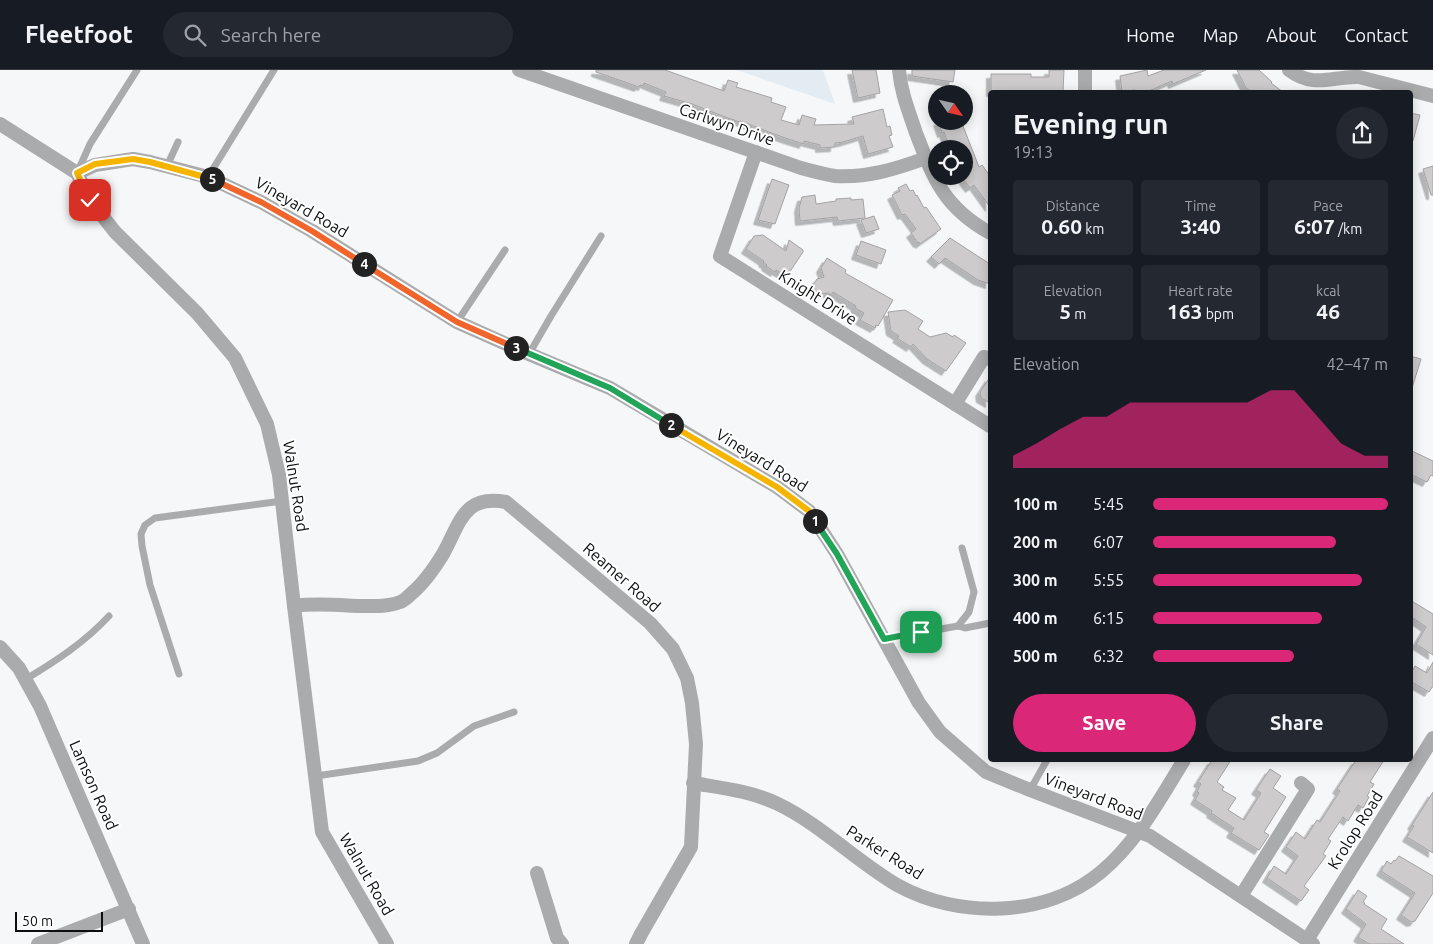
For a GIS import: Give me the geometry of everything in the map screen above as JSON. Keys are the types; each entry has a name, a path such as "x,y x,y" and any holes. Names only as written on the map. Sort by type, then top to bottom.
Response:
{"street":[{"name":"Carlwyn Drive","path":"519,70 800,168 835,176 872,174 891,170 926,158"},
{"path":"899,70 903,96 936,181 953,204 971,221 988,232"},
{"path":"1085,70 1085,90"},
{"path":"1290,70 1300,76 1319,82 1348,76 1410,90"},
{"path":"1413,91 1433,96"},
{"path":"0,124 77,173"},
{"name":"Knight Drive","path":"756,152 720,256 988,425"},
{"name":"Vineyard Road","path":"77,173 95,164 133,159 208,177 261,202 304,226 457,322 610,388 777,487 809,511 837,554 919,703 940,732 986,772 1139,831 1160,842 1310,942"},
{"name":"Walnut Road","path":"77,173 90,200 116,232 198,313 235,358 267,424 279,475 322,832 388,944"},
{"path":"955,404 984,358 988,359"},
{"name":"Reamer Road","path":"294,606 309,604 378,606 401,602 419,587 442,555 461,517 471,507 494,500 506,502 650,623 673,649 687,678 692,703 696,744 691,846 636,944"},
{"name":"Lamson Road","path":"0,647 19,668 40,706 143,944"},
{"name":"Krolop Road","path":"1310,942 1433,738"},
{"name":"Parker Road","path":"694,783 742,791 777,804 799,816 899,886 924,897 973,908 997,909 1019,907 1049,900 1075,889 1102,872 1126,848 1139,831 1183,762"},
{"path":"1241,896 1308,789 1301,783"},
{"path":"537,873 557,938 562,944"},
{"path":"38,944 129,910"}],"lane":[{"path":"77,173 90,144 137,70"},
{"path":"208,177 274,70"},
{"path":"167,166 178,142"},
{"path":"529,354 601,236"},
{"path":"457,322 505,250"},
{"path":"179,674 150,585 141,534 145,525 155,518 282,501"},
{"path":"958,626 969,612 974,592 962,548"},
{"path":"26,679 63,656 95,632 109,616"},
{"path":"884,639 958,626 966,628 988,623"},
{"path":"316,776 418,761 438,753 474,726 514,712"},
{"path":"1030,790 1045,762"}],"shaded area":[{"path":"737,70 823,70 835,104"}],"building":[{"path":"596,70 665,70 724,91 728,80 738,83 736,87 772,98 771,102 786,107 781,120 799,125 802,115 816,119 814,125 854,124 852,117 883,109 887,127 890,126 892,135 889,136 893,147 868,154 863,136 835,143 835,147 820,148 820,145 804,141 804,144 692,104 664,96 666,92 644,83 643,86 640,85 639,87 596,72"},
{"path":"852,70 876,70 880,93 858,98"},
{"path":"912,70 955,70 953,82 912,76"},
{"path":"1049,70 1064,70 1063,90 991,90 991,74 1031,74 1031,77 1049,77"},
{"path":"1147,70 1148,76 1164,70 1206,70 1173,84 1172,81 1151,90 1122,90 1120,76"},
{"path":"1237,70 1259,70 1280,90 1249,90 1246,88"},
{"path":"1413,114 1420,115 1413,141"},
{"path":"941,130 965,130 968,140 947,140 944,132 942,133"},
{"path":"973,152 979,167 982,165 988,173 988,204 974,185 970,188 968,185 973,185"},
{"path":"1433,166 1433,195 1431,195 1423,169"},
{"path":"772,179 789,185 775,224 758,220"},
{"path":"906,184 910,191 913,190 917,195 924,208 926,207 941,229 920,244 911,233 916,229 905,214 902,215 892,195 900,191 898,188"},
{"path":"815,195 816,204 836,201 836,199 863,199 865,218 838,221 837,217 800,221 799,208 802,197"},
{"path":"874,216 879,229 866,233 861,220"},
{"path":"763,235 786,251 789,240 803,250 787,276 776,270 775,272 766,266 764,261 746,249 754,236"},
{"path":"950,238 988,263 988,283 978,280 945,258 939,264 931,257"},
{"path":"861,241 886,250 881,264 856,255"},
{"path":"827,258 846,270 845,273 893,300 878,326 876,325 875,328 860,320 864,313 833,292 831,295 829,293 821,294 814,290 813,285 817,279 824,277 821,268"},
{"path":"905,310 923,321 918,329 930,337 946,333 953,337 954,335 966,343 946,371 927,359 913,344 911,347 897,338 899,336 891,331 888,312"},
{"path":"1413,357 1421,359 1413,385"},
{"path":"988,380 988,402 981,398 980,392"},
{"path":"1413,451 1433,461 1433,476 1431,475 1427,482 1413,475"},
{"path":"1413,602 1433,614 1433,655 1416,644 1426,627 1413,618"},
{"path":"1433,662 1433,686 1429,692 1413,683 1413,670 1415,666 1427,673"},
{"path":"1211,762 1230,762 1217,782 1224,787 1222,790 1236,798 1228,810 1244,820 1261,793 1256,790 1270,769 1281,776 1273,788 1286,797 1264,832 1269,835 1259,850 1231,833 1234,828 1195,800 1201,784 1198,782"},
{"path":"1355,762 1383,762 1370,782 1374,784 1363,808 1358,805 1348,821 1343,817 1328,839 1331,841 1323,854 1326,856 1304,886 1309,890 1301,901 1267,878 1274,866 1286,874 1298,856 1286,847 1296,832 1305,839 1317,820 1320,822 1340,791 1337,789"},
{"path":"1433,792 1433,853 1407,837 1414,826 1412,825"},
{"path":"1399,856 1433,876 1433,893 1415,921 1411,922 1401,915 1415,893 1381,871 1387,861 1391,864"},
{"path":"1358,890 1367,896 1363,902 1364,904 1387,919 1381,929 1404,944 1369,944 1358,937 1366,924 1346,909"}],"route":[{"path":"90,200 77,173 95,164 133,159 208,177 261,202 312,231 457,322 610,388 777,487 809,511 837,554 884,639 921,632"}]}
